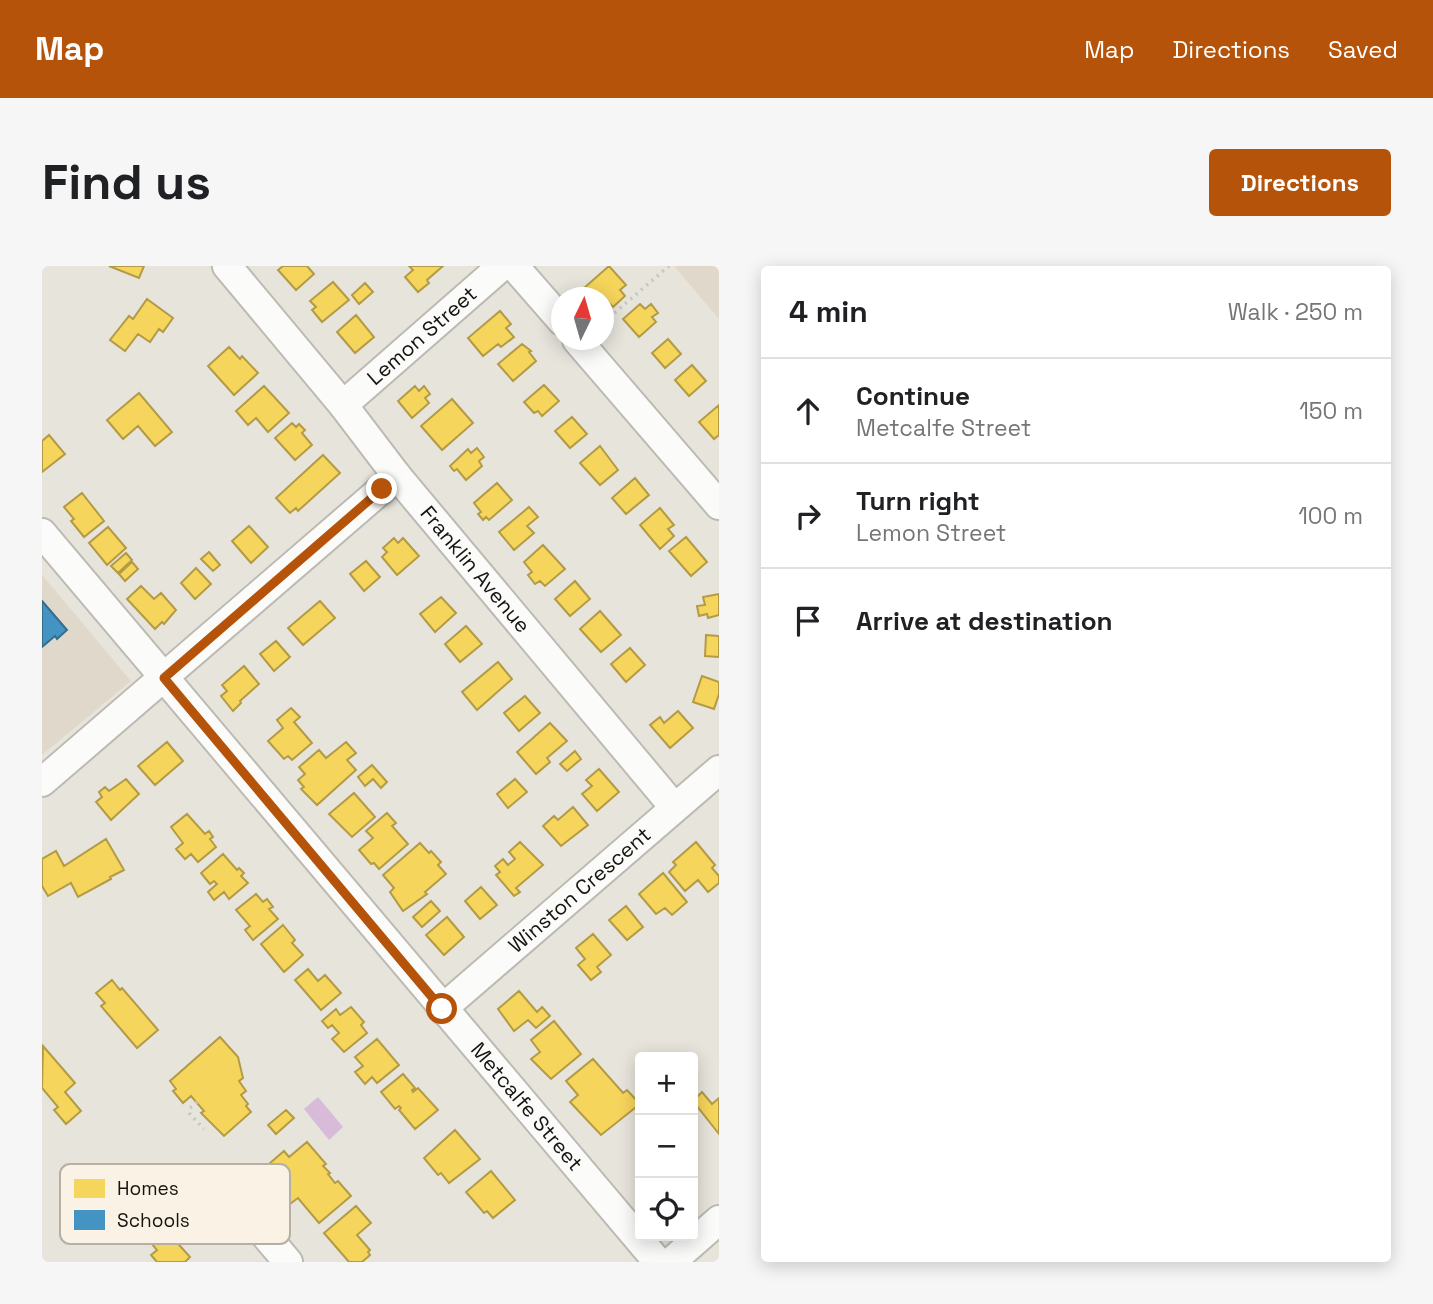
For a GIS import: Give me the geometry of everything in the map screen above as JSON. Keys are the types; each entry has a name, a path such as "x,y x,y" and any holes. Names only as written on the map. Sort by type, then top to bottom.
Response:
{"street":[{"name":"Franklin Avenue","path":"227,266 397,476 674,807"},
{"name":"Lemon Street","path":"342,405 502,266"},
{"path":"514,266 551,308"},
{"path":"586,350 719,505"},
{"path":"42,782 397,476"},
{"name":"Metcalfe Street","path":"42,533 658,1262"},
{"name":"Winston Crescent","path":"442,1009 719,770"},
{"path":"671,1262 719,1220"},
{"path":"273,1244 288,1262"}],"path":[{"path":"614,313 669,266"},
{"path":"197,1102 190,1108 190,1114 204,1129"}],"shaded area":[{"path":"674,266 719,266 719,319"},
{"path":"42,575 131,681 42,755"},
{"path":"318,1097 343,1127 329,1140 304,1109"}],"building: Homes":[{"path":"109,266 144,266 139,278"},
{"path":"283,266 307,266 314,274 296,290 278,270"},
{"path":"409,266 443,266 418,292 405,277 413,270"},
{"path":"609,266 626,285 620,290 625,296 614,306 614,287 585,287"},
{"path":"333,282 349,300 322,322 312,310 316,307 310,301"},
{"path":"365,283 373,292 359,304 352,295"},
{"path":"147,299 173,318 163,332 159,329 150,342 138,334 125,351 110,340 129,316 133,319"},
{"path":"640,304 645,309 651,304 658,313 652,317 656,322 639,337 623,319"},
{"path":"500,311 511,324 506,328 514,337 501,347 498,344 483,356 468,338"},
{"path":"356,315 374,337 355,353 337,332"},
{"path":"668,339 681,354 665,368 652,353"},
{"path":"522,344 531,351 529,352 536,361 513,381 498,364"},
{"path":"229,347 258,373 234,395 208,366"},
{"path":"692,365 706,381 689,396 675,380"},
{"path":"544,385 559,401 542,416 538,411 534,413 524,402"},
{"path":"264,386 289,413 268,432 256,418 248,425 236,411"},
{"path":"415,386 419,391 424,386 430,394 425,398 429,403 412,418 398,401"},
{"path":"139,393 172,432 155,446 138,426 123,439 107,420"},
{"path":"452,399 473,423 442,450 421,426"},
{"path":"719,405 719,435 714,439 699,422"},
{"path":"572,417 587,434 570,448 555,431"},
{"path":"292,423 296,427 299,424 305,430 302,433 312,445 295,460 275,438"},
{"path":"49,435 65,454 42,472 42,441"},
{"path":"600,446 618,470 600,485 580,463"},
{"path":"477,448 484,457 479,461 482,466 466,480 457,469 454,471 450,466 468,449 471,453"},
{"path":"323,455 340,473 298,511 296,508 290,513 276,498"},
{"path":"635,478 649,495 626,514 612,498"},
{"path":"497,483 512,500 489,520 486,517 483,520 474,503"},
{"path":"82,493 104,521 84,537 64,507"},
{"path":"529,507 538,517 527,526 534,533 514,550 499,532"},
{"path":"660,508 674,525 668,529 674,536 660,549 640,525"},
{"path":"249,526 268,547 251,563 232,541"},
{"path":"108,527 126,548 107,565 89,543"},
{"path":"686,537 707,562 691,576 669,551"},
{"path":"394,538 398,543 403,538 419,556 397,575 382,557 387,552 383,548"},
{"path":"543,545 565,569 545,586 540,581 535,584 528,575 532,572 524,562"},
{"path":"209,552 220,565 213,571 201,559"},
{"path":"126,553 132,560 118,573 111,566"},
{"path":"366,561 380,577 364,591 350,574"},
{"path":"132,562 138,569 125,581 119,574"},
{"path":"196,568 211,584 195,599 181,583"},
{"path":"575,581 590,599 570,616 555,599"},
{"path":"141,586 154,599 161,593 176,610 164,624 162,622 155,629 127,599"},
{"path":"719,594 719,615 708,618 707,614 699,616 697,606 705,605 703,597"},
{"path":"441,597 456,613 435,632 420,614"},
{"path":"320,601 335,618 303,645 288,628"},
{"path":"600,611 621,635 601,652 580,629"},
{"path":"466,626 482,644 460,662 445,644"},
{"path":"706,635 719,636 719,657 705,656"},
{"path":"276,641 290,657 274,671 260,654"},
{"path":"630,648 645,665 626,682 611,664"},
{"path":"498,662 512,679 477,710 462,692"},
{"path":"244,666 259,684 233,711 221,696 227,691 222,685"},
{"path":"702,676 719,682 719,694 714,709 693,702"},
{"path":"525,696 540,713 519,731 504,713"},
{"path":"291,708 300,717 294,722 312,743 292,760 288,756 284,759 268,741 283,728 277,720"},
{"path":"678,711 693,728 670,748 650,725 660,717 664,723"},
{"path":"550,723 567,741 547,758 550,762 536,774 517,752"},
{"path":"167,742 183,761 155,785 138,766"},
{"path":"346,742 356,753 347,760 356,770 317,805 301,789 304,787 298,780 305,774 299,767 319,750 326,758"},
{"path":"575,751 581,759 567,771 560,764"},
{"path":"372,765 387,782 381,788 373,779 365,786 358,777"},
{"path":"599,769 619,792 597,811 582,794 592,786 586,780"},
{"path":"126,779 139,794 111,820 96,802 102,797 99,792 105,787 109,791"},
{"path":"515,779 527,792 508,808 497,794"},
{"path":"354,793 375,817 352,837 329,814"},
{"path":"573,807 588,825 561,846 543,826 554,816 558,820"},
{"path":"387,813 396,823 392,826 408,844 379,869 359,850 373,838 366,831"},
{"path":"187,814 205,834 209,831 213,837 210,839 216,847 198,862 191,854 185,859 176,849 183,843 171,827"},
{"path":"106,839 124,870 78,897 71,883 48,896 42,886 42,859 56,851 64,866"},
{"path":"520,842 543,865 516,888 520,892 514,896 496,875 500,872 495,866 503,859 508,865 515,859 509,852"},
{"path":"696,842 715,865 712,868 719,876 719,883 708,892 698,880 685,891 669,872 676,865 673,862"},
{"path":"420,843 441,862 438,865 446,874 425,892 427,894 403,911 390,892 394,888 383,875"},
{"path":"223,854 237,870 239,868 244,873 241,876 248,883 229,899 224,892 214,900 208,892 217,884 214,881 210,884 201,873"},
{"path":"663,873 687,902 672,915 665,908 656,914 639,894"},
{"path":"481,887 497,905 480,919 465,901"},
{"path":"256,894 263,902 267,899 273,907 269,909 278,919 253,940 245,930 250,926 236,910"},
{"path":"431,901 440,911 422,927 413,917"},
{"path":"626,906 643,927 627,940 609,920"},
{"path":"447,917 464,937 444,955 426,935"},
{"path":"283,925 295,940 292,943 303,955 284,972 261,944"},
{"path":"593,934 611,955 597,967 601,972 591,980 578,965 585,959 576,948"},
{"path":"308,969 318,981 325,975 341,993 321,1010 295,980"},
{"path":"112,980 158,1030 137,1048 101,1006 105,1003 96,993"},
{"path":"519,991 537,1012 542,1007 550,1016 536,1028 528,1020 514,1031 498,1009"},
{"path":"351,1007 364,1022 361,1025 367,1033 344,1052 332,1039 339,1033 332,1025 328,1028 322,1021 336,1009 340,1015"},
{"path":"554,1021 581,1054 551,1079 531,1059 540,1052 531,1040"},
{"path":"220,1037 238,1057 243,1078 239,1081 246,1091 241,1095 251,1112 224,1136 201,1113 204,1111 191,1096 183,1103 173,1091 176,1089 170,1081"},
{"path":"377,1039 399,1065 377,1083 372,1077 365,1084 355,1072 363,1066 355,1057"},
{"path":"43,1046 75,1083 65,1092 81,1111 66,1124 54,1110 58,1107 42,1088"},
{"path":"593,1059 623,1093 627,1090 635,1099 635,1108 601,1135 570,1102 578,1095 566,1081"},
{"path":"403,1074 415,1088 413,1092 418,1088 438,1110 415,1129 399,1110 401,1108 399,1106 395,1109 381,1092"},
{"path":"702,1092 712,1104 719,1098 719,1134 698,1107 698,1096"},
{"path":"286,1110 294,1118 276,1134 268,1125"},
{"path":"455,1130 480,1159 449,1183 441,1173 438,1175 424,1158"},
{"path":"307,1142 326,1164 323,1166 335,1183 338,1181 351,1196 319,1223 298,1198 290,1204 290,1164 269,1164 284,1151 289,1157"},
{"path":"491,1171 515,1200 493,1218 487,1211 484,1213 466,1192"},
{"path":"356,1206 371,1223 357,1235 370,1250 370,1255 362,1262 349,1262 324,1233"},
{"path":"152,1244 178,1244 190,1257 185,1262 157,1262 151,1255 157,1250"}],"building: Schools":[{"path":"42,601 67,630 42,647"}],"route":[{"path":"382,489 164,678 442,1009"}]}
